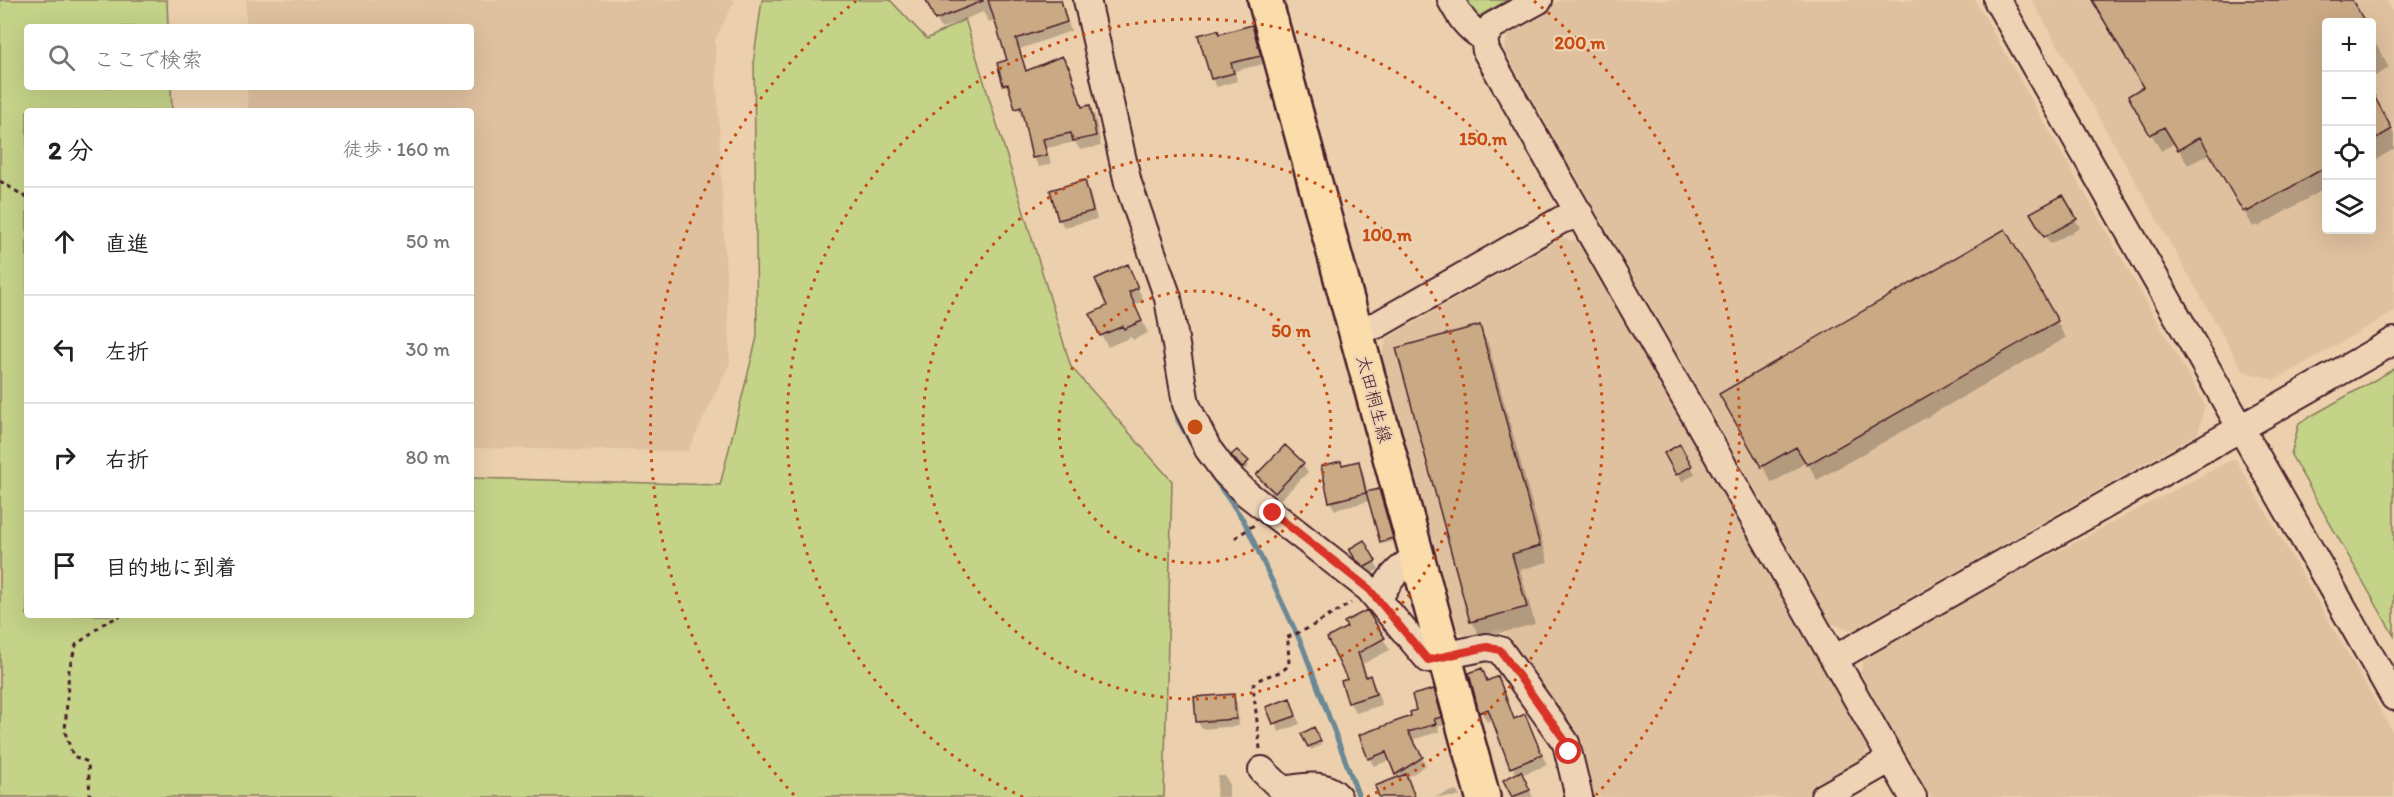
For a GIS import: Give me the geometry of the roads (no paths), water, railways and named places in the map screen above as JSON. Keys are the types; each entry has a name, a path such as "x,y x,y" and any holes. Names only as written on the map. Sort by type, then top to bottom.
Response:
{"main road":[{"name":"太田桐生線","path":"1265,0 1483,797"}],"street":[{"path":"1087,0 1128,183 1168,298 1186,404 1208,449 1225,472 1246,493 1374,594 1428,660 1487,647 1500,650 1566,742 1579,797"},
{"path":"1451,0 1464,23 1484,38"},
{"path":"1539,0 1492,26 1484,38 1483,45 1913,797"},
{"path":"1997,0 2247,424 2394,663"},
{"path":"2017,0 2394,697"},
{"path":"1355,330 1377,325 1561,220 1580,214"},
{"path":"1834,659 2394,341"},
{"path":"1374,594 1401,568 1416,558"},
{"path":"1824,797 1891,759"},
{"path":"1262,770 1283,790 1321,786 1332,790 1338,797"}],"waterway":[{"path":"1175,408 1178,420 1197,454"},
{"path":"1211,474 1244,521 1302,645 1359,797"}]}
